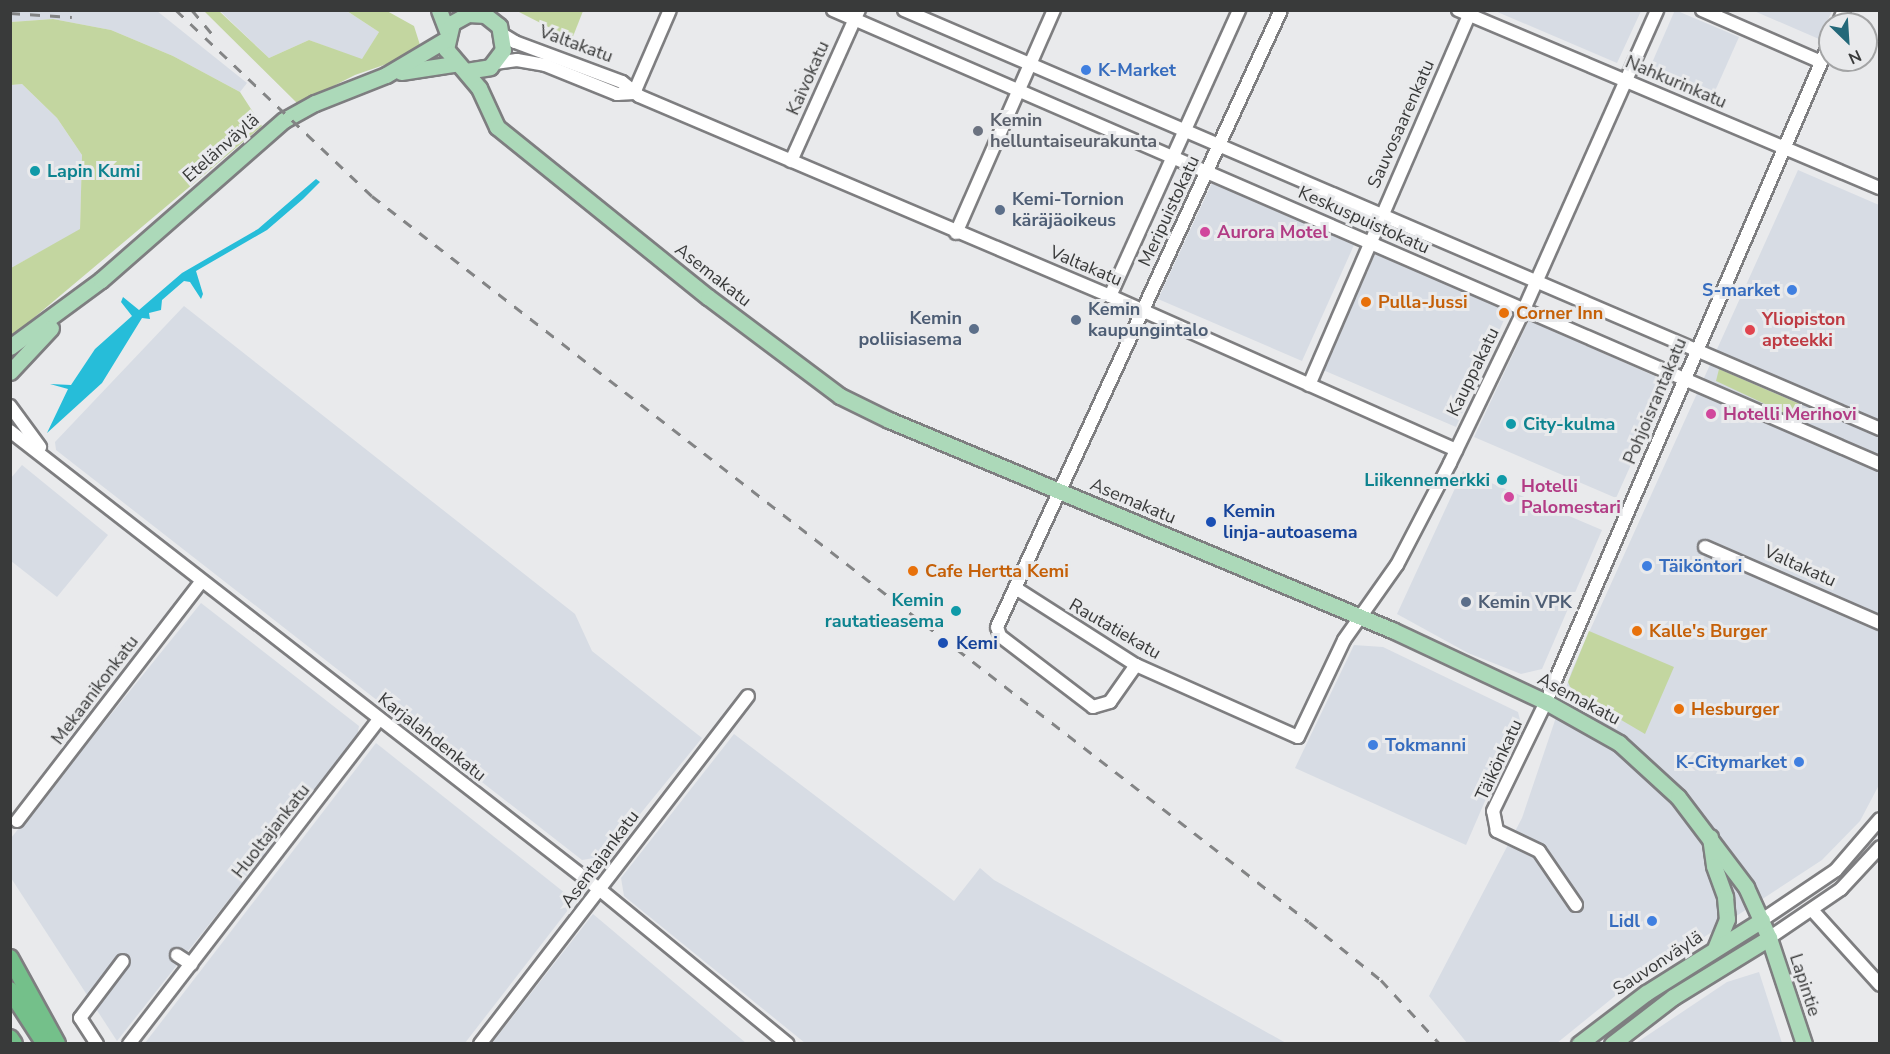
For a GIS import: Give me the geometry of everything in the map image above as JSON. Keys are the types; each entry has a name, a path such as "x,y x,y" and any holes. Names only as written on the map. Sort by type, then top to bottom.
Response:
{"highway":[{"path":"10,958 57,1044"},
{"path":"10,990 45,1044"},
{"path":"10,1038 14,1044"}],"main road":[{"path":"439,10 446,36 460,67 490,67"},
{"path":"446,36 452,23 466,12 485,15 502,34 503,50 490,67 479,88"},
{"name":"Etelänväylä","path":"10,372 101,280 284,120 315,103 386,75 446,36"},
{"name":"Etelänväylä","path":"386,75 460,67"},
{"name":"Asemakatu","path":"460,67 479,88 497,127 816,380 865,410 1360,618 1546,702 1619,743 1678,797 1710,837 1746,887 1769,938"},
{"name":"Etelänväylä","path":"10,347 101,280"},
{"path":"1710,837 1714,866 1725,897 1727,919 1715,949"},
{"name":"Sauvonväylä","path":"1579,1044 1646,993 1762,920"},
{"name":"Sauvonväylä","path":"1612,1044 1673,997 1769,938"},
{"name":"Lapintie","path":"1769,938 1804,1044"}],"street":[{"path":"634,93 670,10"},
{"name":"Keskuspuistokatu","path":"833,10 856,15 1018,91 1880,464"},
{"name":"Keskuspuistokatu","path":"904,10 1031,62 1880,429"},
{"path":"956,233 1054,10"},
{"name":"Meripuistokatu","path":"1110,296 1239,10"},
{"name":"Meripuistokatu","path":"1061,492 1281,10"},
{"name":"Kauppakatu","path":"1298,737 1344,640 1407,549 1456,450 1523,310 1657,10"},
{"path":"1702,10 1818,61"},
{"name":"Nahkurinkatu","path":"1466,12 1880,188"},
{"name":"Sauvosaarenkatu","path":"1309,385 1466,12"},
{"name":"Kaivokatu","path":"791,161 856,15"},
{"name":"Valtakatu","path":"502,34 515,42 622,82 634,93 956,233 1110,296 1456,450"},
{"name":"Valtakatu","path":"490,67 517,60 545,65 617,94 634,93"},
{"name":"Pohjoisrantakatu","path":"1546,702 1683,379 1786,149 1818,69"},
{"name":"Karjalahdenkatu","path":"10,406 52,462"},
{"name":"Karjalahdenkatu","path":"10,431 599,889 788,1044"},
{"path":"1061,492 1017,589 999,621 998,632 1088,703 1099,707 1110,702 1136,665"},
{"name":"Valtakatu","path":"1705,547 1880,623"},
{"name":"Mekaanikonkatu","path":"17,821 202,581"},
{"name":"Rautatiekatu","path":"1017,589 1136,665 1298,737"},
{"name":"Asentajankatu","path":"480,1044 748,696"},
{"name":"Täikönkatu","path":"1546,702 1493,811 1492,821 1497,831 1539,851 1576,905"},
{"name":"Huoltajankatu","path":"129,1044 379,719"},
{"path":"1762,920 1836,870 1880,819"},
{"path":"1769,938 1841,889 1880,847"},
{"path":"1812,910 1880,985"},
{"path":"177,955 191,964"},
{"path":"97,1044 80,1017 123,961"}],"shaded area":[{"path":"219,10 347,11 379,32 362,60 309,40 269,58"},
{"path":"1675,10 1739,37 1711,100 1648,72"},
{"path":"11,11 157,11 247,83 240,92 173,56 111,30 53,19 11,22"},
{"path":"1495,11 1641,11 1617,63"},
{"path":"1754,11 1832,11 1818,12 1818,39"},
{"path":"22,84 57,118 82,155 80,230 11,268 10,85"},
{"path":"1798,170 1879,205 1880,783 1860,821 1822,860 1620,992 1557,1043 1467,1043 1429,996 1522,818 1572,670"},
{"path":"1212,183 1354,245 1302,361 1158,299"},
{"path":"1375,254 1508,311 1456,427 1323,370"},
{"path":"184,306 575,614 592,651 702,738 606,856 582,860 56,450 55,442"},
{"path":"1529,320 1668,382 1616,498 1474,437"},
{"path":"22,465 108,535 57,597 11,561 11,478"},
{"path":"1463,471 1602,530 1542,669 1521,674 1468,653 1397,614"},
{"path":"201,603 359,726 357,737 117,1041 11,878 11,838"},
{"path":"1354,645 1383,647 1518,712 1520,720 1466,845 1295,768"},
{"path":"734,734 954,901 980,868 994,880 1286,1043 805,1043 624,896 621,878"},
{"path":"376,743 575,901 465,1043 145,1043"},
{"path":"593,914 746,1043 492,1043"},
{"path":"1759,972 1782,1043 1636,1043 1727,982"}],"green space":[{"path":"204,11 219,11 269,58 309,40 362,59 379,32 347,11 387,11 414,26 420,45 401,59 355,75 298,104"},
{"path":"517,11 583,11 572,39"},
{"path":"53,19 111,30 173,56 240,92 262,126 11,337 11,268 80,229 82,155 57,118 22,84 11,85 11,22"},
{"path":"1719,369 1802,405 1797,419 1716,381"},
{"path":"1589,631 1674,667 1645,734 1572,691 1568,682"}],"water":[{"path":"316,179 320,182 267,230 196,271 203,294 201,299 190,282 184,281 162,300 161,310 149,313 150,319 142,318 102,383 47,433 68,389 50,384 71,385 95,349 132,316 121,302 123,297 139,310 182,273 258,229"}],"railway":[{"path":"176,10 372,196 1309,922 1381,980 1440,1044"},
{"path":"192,10 211,33"},
{"path":"10,13 72,17"}],"place":[{"name":"K-Market","path":"1086,70"},
{"name":"Kemin helluntaiseurakunta","path":"978,131"},
{"name":"Lapin Kumi","path":"35,171"},
{"name":"Kemi-Tornion käräjäoikeus","path":"1000,210"},
{"name":"Aurora Motel","path":"1205,232"},
{"name":"S-market","path":"1792,290"},
{"name":"Pulla-Jussi","path":"1366,302"},
{"name":"Corner Inn","path":"1504,313"},
{"name":"Kemin kaupungintalo","path":"1076,320"},
{"name":"Kemin poliisiasema","path":"974,329"},
{"name":"Yliopiston apteekki","path":"1750,330"},
{"name":"Hotelli Merihovi","path":"1711,414"},
{"name":"City-kulma","path":"1511,424"},
{"name":"Liikennemerkki","path":"1502,480"},
{"name":"Hotelli Palomestari","path":"1509,497"},
{"name":"Kemin linja-autoasema","path":"1211,522"},
{"name":"Täiköntori","path":"1647,566"},
{"name":"Cafe Hertta Kemi","path":"913,571"},
{"name":"Kemin VPK","path":"1466,602"},
{"name":"Kemin rautatieasema","path":"956,611"},
{"name":"Kalle's Burger","path":"1637,631"},
{"name":"Kemi","path":"943,643"},
{"name":"Hesburger","path":"1679,709"},
{"name":"Tokmanni","path":"1373,745"},
{"name":"K-Citymarket","path":"1799,762"},
{"name":"Lidl","path":"1652,921"}]}
